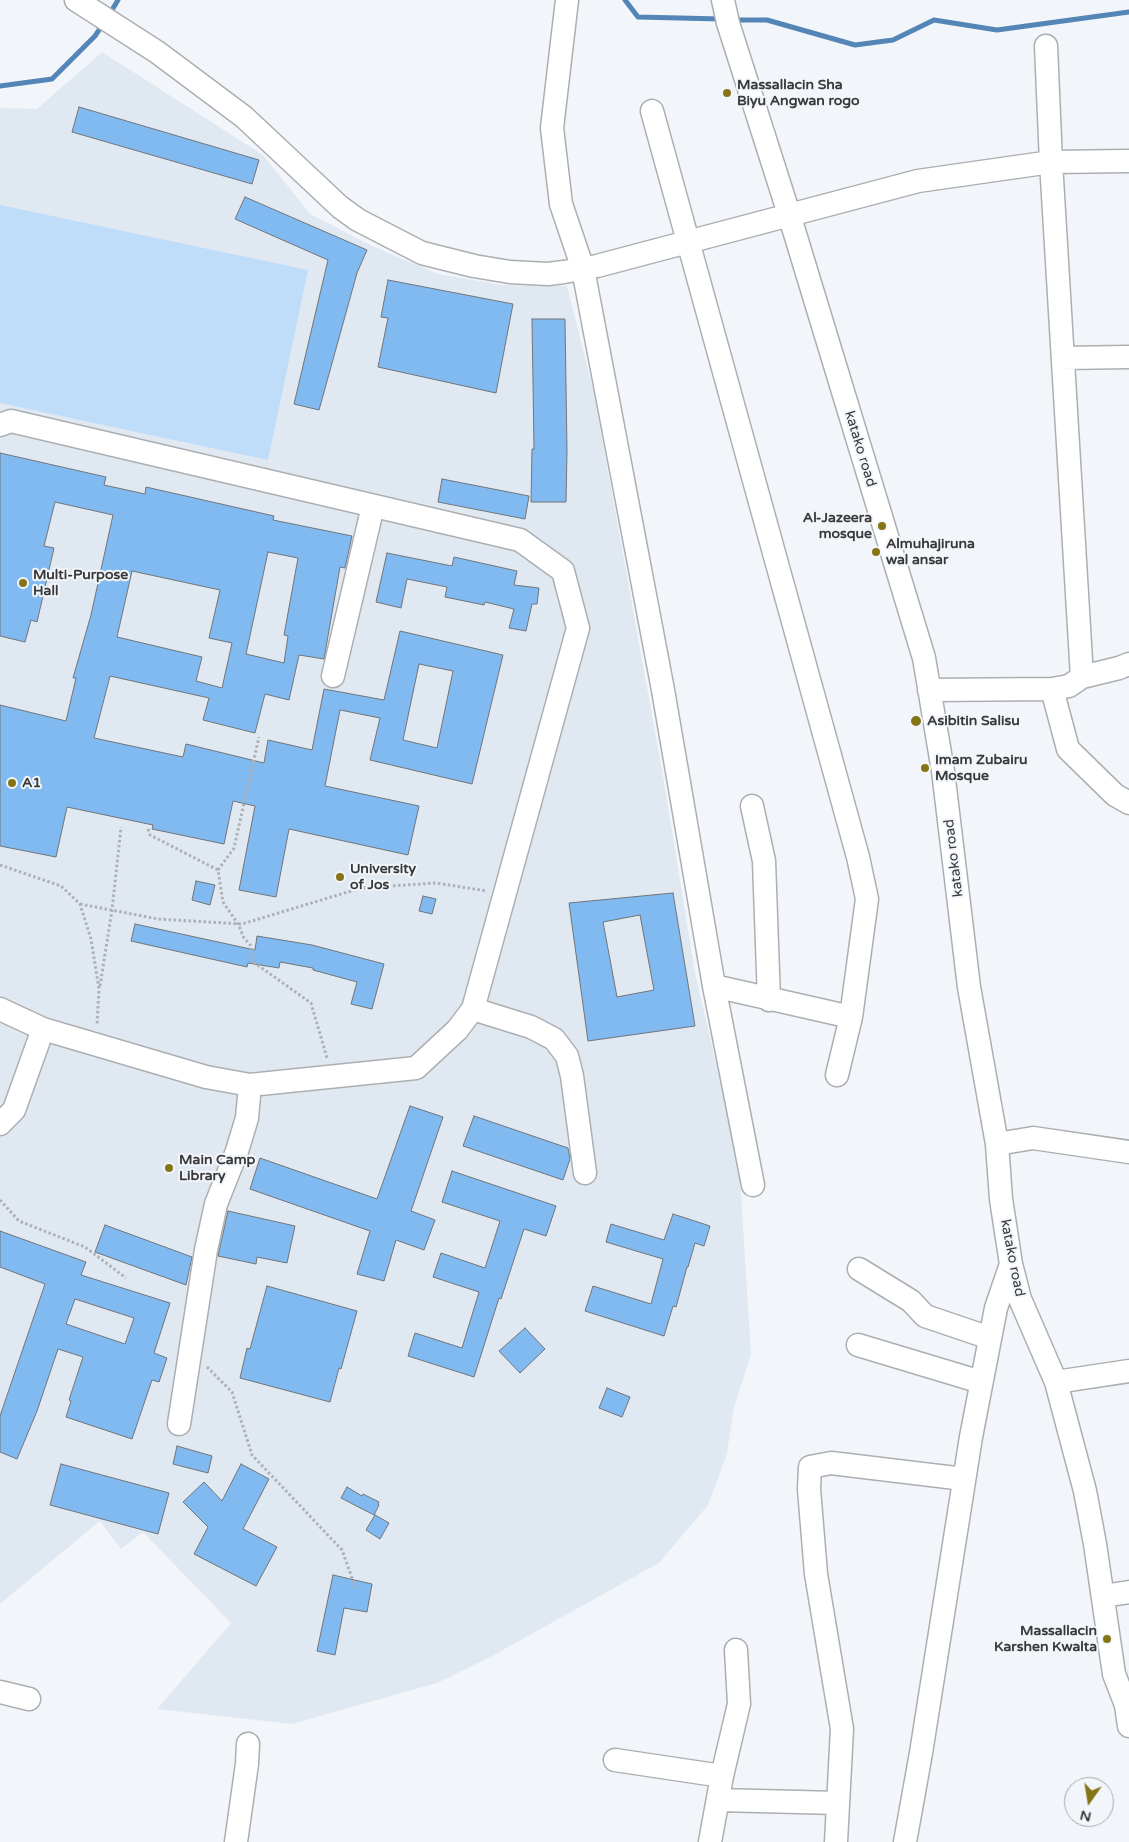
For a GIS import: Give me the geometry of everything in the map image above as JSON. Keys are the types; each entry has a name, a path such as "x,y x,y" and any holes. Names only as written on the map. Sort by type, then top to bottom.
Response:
{"street":[{"path":"76,0 157,52 244,117 340,207 376,230 422,253 474,266 510,272 548,274 582,268 918,181 1051,162 1129,161"},
{"path":"567,0 552,128 561,204 582,268 664,690 714,986 753,1185"},
{"name":"katako road","path":"723,0 728,23 789,214 924,658 943,771 969,987 997,1144 1001,1199 1011,1264 1020,1300 1056,1382 1085,1491 1103,1596 1122,1673 1129,1726"},
{"path":"1046,46 1051,162 1082,677"},
{"path":"652,111 858,857 867,899 851,1017 837,1075"},
{"path":"1063,358 1129,357"},
{"path":"0,425 10,421 520,540 563,570 578,628 473,1009 457,1030 416,1068 250,1085 206,1077 43,1029 0,1009"},
{"path":"333,676 373,506"},
{"path":"929,690 1052,689 1069,686 1082,677 1129,664"},
{"path":"1052,689 1068,749 1115,794 1129,803"},
{"path":"752,806 764,861 769,1000"},
{"path":"714,986 769,1000 851,1017"},
{"path":"473,1009 532,1027 554,1039 567,1056 572,1076 585,1173"},
{"path":"0,1124 14,1110 43,1029"},
{"path":"179,1424 206,1250 216,1204 237,1151 247,1118 250,1085"},
{"path":"997,1144 1033,1138 1129,1152"},
{"path":"905,1842 922,1752 964,1479 996,1308 1011,1264"},
{"path":"858,1269 911,1301 925,1316 990,1338"},
{"path":"858,1345 982,1382"},
{"path":"1056,1382 1129,1371"},
{"path":"836,1842 842,1729 816,1574 809,1488 810,1467 830,1463 964,1479"},
{"path":"1103,1596 1129,1592"},
{"path":"710,1842 722,1776 739,1704 736,1650"},
{"path":"0,1692 29,1699"},
{"path":"236,1842 248,1744"},
{"path":"615,1760 722,1776"},
{"path":"718,1800 838,1803"}],"path":[{"path":"259,737 234,848 218,870 223,902 238,924 244,938 252,947 252,961 311,1003 332,1078"},
{"path":"96,1044 99,989 112,910 121,827"},
{"path":"148,829 150,835 218,870"},
{"path":"0,865 61,886 80,904 91,939 99,989"},
{"path":"80,904 158,919 242,924 361,888 436,883 505,894"},
{"path":"0,1200 19,1221 84,1247 126,1278"},
{"path":"190,1350 232,1392 252,1455 342,1550 356,1589"}],"shaded area":[{"name":"University of Jos","path":"102,52 263,155 310,214 372,246 438,274 502,285 567,286 594,393 664,782 695,973 739,1162 751,1354 733,1411 727,1454 708,1505 659,1563 492,1656 437,1683 292,1724 157,1709 231,1623 143,1532 121,1549 100,1521 0,1604 0,108 37,109"},
{"path":"0,205 308,270 268,460 0,403"}],"building":[{"path":"79,107 259,160 252,184 72,132"},
{"path":"245,197 367,250 357,273 319,410 294,404 328,260 235,219"},
{"path":"388,280 513,304 496,393 378,367 388,318 381,317"},
{"path":"532,319 565,319 566,502 531,502 532,449 534,449"},
{"path":"0,453 106,477 104,485 145,494 146,487 274,516 273,520 352,536 345,568 340,567 324,659 299,655 289,700 265,694 255,733 203,720 209,698 110,676 94,738 183,757 186,744 264,763 268,740 312,750 324,689 384,700 400,631 503,655 472,784 370,760 380,718 340,710 325,786 419,806 408,855 289,829 276,897 239,890 255,806 233,801 224,844 152,829 153,825 67,807 56,857 0,846 0,705 66,721 76,678 73,678 91,615 113,515 55,502 44,546 54,548 37,622 31,620 25,642 0,636","holes":["268,552 298,558 284,635 288,636 284,663 246,654","132,571 220,590 209,638 232,643 222,688 196,681 202,657 117,637","419,664 453,671 437,748 403,740"]},
{"path":"442,479 529,496 525,519 438,502"},
{"path":"387,553 452,566 454,557 517,571 514,585 539,588 537,604 532,604 526,631 509,628 514,609 485,602 484,605 445,597 447,587 407,579 401,608 376,602"},
{"path":"196,881 215,885 210,905 192,900"},
{"path":"673,893 695,1026 588,1041 569,903","holes":["640,915 654,990 617,997 603,922"]},
{"path":"423,896 436,899 432,914 419,911"},
{"path":"135,924 255,950 257,936 312,945 384,964 372,1009 351,1004 357,982 313,970 313,968 280,962 279,968 248,963 247,967 131,941"},
{"path":"410,1106 443,1117 411,1211 435,1220 424,1250 396,1240 384,1281 357,1274 370,1231 250,1189 260,1158 377,1199"},
{"path":"474,1116 568,1148 570,1159 563,1180 463,1146"},
{"path":"452,1171 556,1206 546,1236 524,1229 501,1299 499,1298 474,1377 408,1356 415,1333 462,1348 479,1292 433,1277 441,1253 485,1268 500,1221 442,1202"},
{"path":"228,1211 295,1226 287,1263 257,1257 256,1264 218,1256"},
{"path":"673,1214 710,1226 704,1246 695,1243 676,1307 673,1306 664,1336 585,1311 593,1286 651,1304 663,1259 606,1242 611,1224 664,1240"},
{"path":"105,1225 192,1257 186,1285 95,1252"},
{"path":"0,1231 86,1262 81,1275 170,1303 154,1353 167,1358 159,1382 152,1380 132,1439 66,1417 71,1401 69,1400 83,1357 58,1349 37,1411 17,1459 0,1452 0,1416 45,1284 0,1267","holes":["75,1299 134,1318 125,1344 66,1324"]},
{"path":"267,1286 357,1311 330,1402 240,1378 247,1348 250,1349"},
{"path":"525,1328 545,1349 520,1373 499,1351"},
{"path":"607,1388 630,1397 622,1417 599,1408"},
{"path":"177,1446 212,1456 208,1473 173,1464"},
{"path":"61,1464 169,1493 158,1534 50,1505"},
{"path":"241,1464 269,1479 243,1529 277,1547 256,1586 194,1554 208,1527 183,1502 204,1482 222,1501"},
{"path":"347,1487 362,1496 363,1494 379,1502 374,1515 341,1498"},
{"path":"375,1515 389,1523 380,1539 366,1530"},
{"path":"333,1575 372,1584 367,1612 344,1608 335,1655 317,1651"}],"waterway":[{"path":"109,15 118,0"},
{"path":"625,0 638,17 721,19"},
{"path":"732,20 767,20 855,45 893,40 934,20 997,30 1129,12"},
{"path":"0,86 52,79 95,36 103,24"}],"place":[{"name":"Massallacin Sha Biyu Angwan rogo","path":"727,93"},
{"name":"Al-Jazeera mosque","path":"882,526"},
{"name":"Almuhajiruna wal ansar","path":"876,552"},
{"name":"Multi-Purpose Hall","path":"23,583"},
{"name":"Asibitin Salisu","path":"916,721"},
{"name":"Imam Zubairu Mosque","path":"925,768"},
{"name":"A1","path":"12,783"},
{"name":"University of Jos","path":"340,877"},
{"name":"Main Camp Library","path":"169,1168"},
{"name":"Massallacin Karshen Kwalta","path":"1107,1639"}]}
